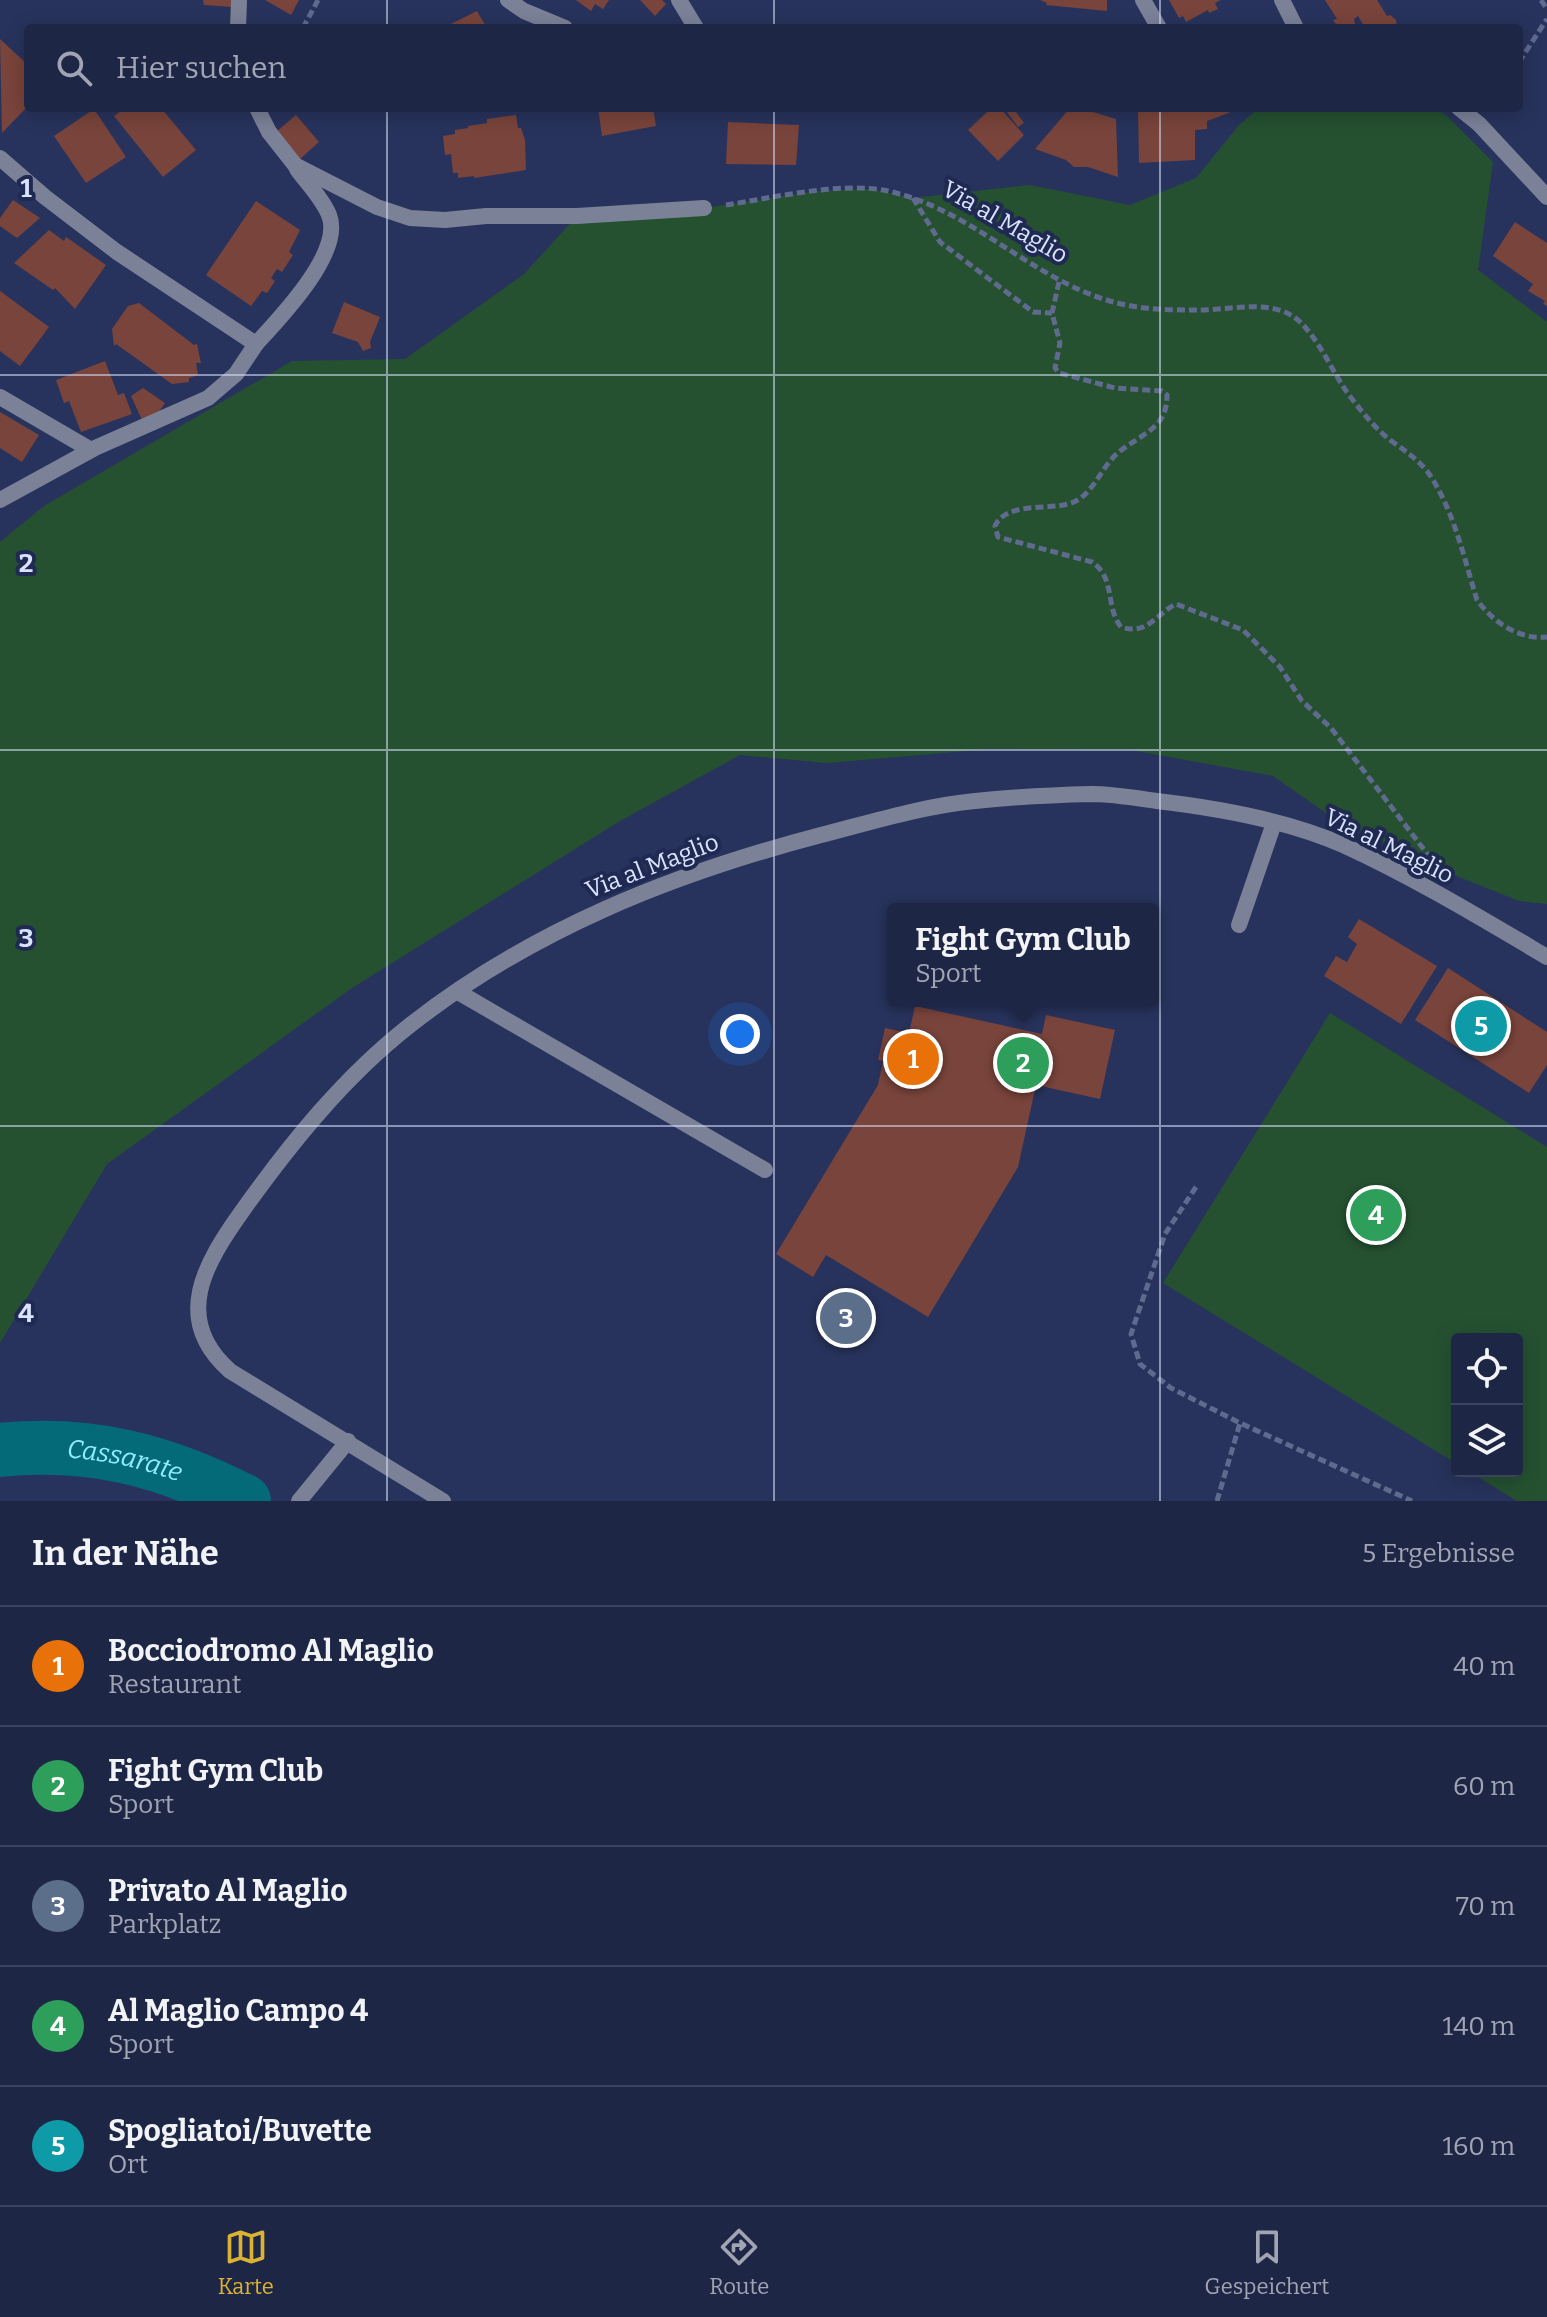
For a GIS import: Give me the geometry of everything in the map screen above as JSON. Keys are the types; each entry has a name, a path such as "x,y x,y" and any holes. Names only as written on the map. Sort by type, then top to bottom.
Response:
{"street":[{"path":"238,24 239,0"},
{"path":"508,0 524,11 555,24"},
{"path":"679,0 694,24"},
{"path":"1143,0 1157,24"},
{"path":"1282,0 1294,24"},
{"path":"0,500 91,450 208,398 236,374 256,344 300,293 330,241 329,215 269,132 259,112"},
{"path":"1464,112 1547,197"},
{"path":"0,158 117,252 256,344"},
{"path":"295,165 377,207 425,220 704,208"},
{"path":"0,397 91,450"},
{"name":"Via al Maglio","path":"443,1501 230,1371 214,1357 202,1333 197,1302 207,1265 279,1160 347,1083 408,1027 458,992 530,947 593,913 674,878 897,815 973,801 1096,794 1190,805 1274,823 1340,844 1547,957"},
{"path":"1239,925 1274,823"},
{"path":"458,992 765,1170"},
{"path":"299,1501 348,1441"}],"path":[{"path":"305,24 318,0"},
{"path":"1541,0 1547,9"},
{"path":"1523,56 1547,19"},
{"name":"Via al Maglio","path":"704,208 816,191 872,189 913,198 958,218 1059,282 1095,297 1137,307 1197,310 1261,307 1280,310 1298,320 1370,421 1412,454 1428,472 1448,510 1477,600 1486,613 1518,633 1547,637"},
{"path":"913,198 940,242 1033,312 1052,313"},
{"path":"1059,282 1052,313 1060,343 1055,368 1059,373 1115,388 1162,391 1167,395 1167,405 1160,421 1117,453 1085,496 1067,505 1007,514 997,520 998,537 1098,566 1108,582 1121,627 1139,630 1149,626 1165,609 1176,604 1243,630 1280,667 1302,701 1331,728 1446,874"},
{"path":"1196,1187 1165,1234 1131,1334 1140,1364 1171,1388 1240,1423 1412,1501"},
{"path":"1217,1501 1240,1423"}],"green space":[{"path":"1254,112 1441,112 1493,162 1478,270 1547,322 1547,904 1519,901 1419,861 1326,813 1273,776 1131,750 990,749 827,763 740,755 620,821 352,988 107,1164 0,1343 0,542 44,506 292,361 405,359 524,274 577,216 704,208 816,191 872,189 913,198 1030,185 1130,205 1196,178 1239,125"},
{"path":"1330,1013 1547,1147 1547,1501 1517,1501 1478,1477 1523,1477 1523,1333 1451,1333 1451,1460 1163,1283"}],"building":[{"path":"203,0 234,0 233,7 204,5"},
{"path":"265,0 299,0 291,15"},
{"path":"576,0 609,0 603,9 595,4 591,11"},
{"path":"640,0 662,0 666,4 655,16"},
{"path":"1040,0 1107,0 1107,11 1046,5"},
{"path":"1169,0 1221,0 1215,3 1218,9 1209,13 1208,10 1186,22 1183,16 1179,18"},
{"path":"1325,0 1377,0 1397,24 1363,24 1358,16 1354,19 1355,24 1336,24 1333,20 1337,19"},
{"path":"477,11 485,24 451,24"},
{"path":"0,39 24,61 24,110 2,133"},
{"path":"90,112 96,112 126,157 86,183 54,136"},
{"path":"120,112 164,112 196,150 163,177 114,116"},
{"path":"599,112 654,112 656,126 602,136"},
{"path":"987,112 1004,112 1024,135 998,161 968,130"},
{"path":"1007,112 1016,112 1024,123 1018,127"},
{"path":"1067,112 1093,112 1116,119 1118,177 1088,167 1074,167 1066,160 1035,149"},
{"path":"1138,112 1229,112 1207,121 1207,129 1195,130 1195,160 1139,163"},
{"path":"296,115 319,142 300,159 276,132"},
{"path":"516,115 518,128 521,128 525,140 526,170 474,178 458,178 458,173 453,173 451,154 445,155 443,136 455,134 455,130 468,126 487,123 487,119"},
{"path":"728,122 799,125 796,165 726,164"},
{"path":"13,200 40,218 17,238 0,226 0,218"},
{"path":"256,201 300,230 289,252 293,255 282,272 277,269 271,278 275,281 267,293 262,291 251,306 206,275"},
{"path":"1515,222 1547,243 1547,306 1543,304 1545,301 1528,291 1533,284 1493,256"},
{"path":"49,230 64,241 66,237 106,265 75,309 55,288 53,290 14,263"},
{"path":"0,291 49,327 20,366 0,351"},
{"path":"344,302 380,317 370,342 371,348 363,351 358,342 332,333"},
{"path":"139,303 194,345 197,344 201,363 196,363 198,375 189,378 189,382 172,384 116,344 114,346 112,329 128,306"},
{"path":"105,361 118,395 124,393 132,414 81,432 69,401 64,403 56,380"},
{"path":"143,388 165,403 156,416 142,420 131,396"},
{"path":"0,412 39,435 22,462 0,448"},
{"path":"1359,919 1437,966 1401,1024 1324,976 1336,956 1347,962 1357,944 1348,937"},
{"path":"1448,968 1547,1032 1547,1065 1529,1093 1415,1020"},
{"path":"915,1007 1042,1034 1046,1015 1115,1030 1100,1099 1036,1085 1018,1167 928,1317 826,1255 813,1277 776,1254 878,1085 883,1061 878,1060 885,1028 909,1033"}],"waterway":[{"name":"Cassarate","path":"0,1450 65,1448 126,1457 185,1474 244,1501"}],"place":[{"name":"Spogliatoi/Buvette","path":"1481,1026"},
{"name":"Bocciodromo Al Maglio","path":"913,1059"},
{"name":"Fight Gym Club","path":"1023,1063"},
{"name":"Al Maglio Campo 4","path":"1376,1215"},
{"name":"Privato Al Maglio","path":"846,1318"}]}
